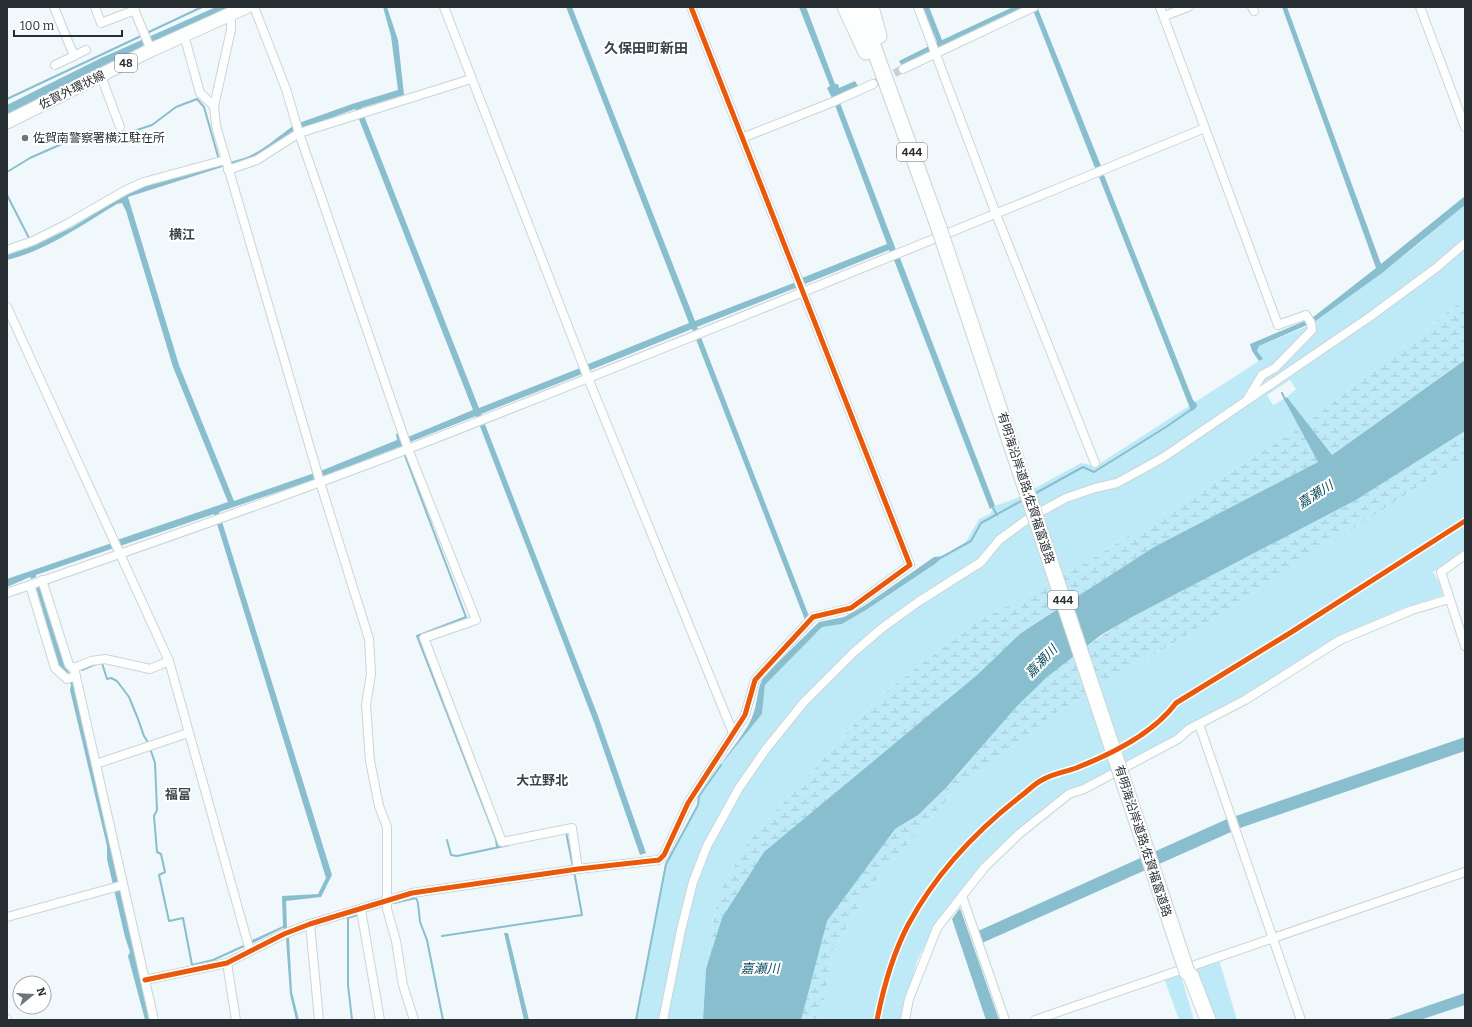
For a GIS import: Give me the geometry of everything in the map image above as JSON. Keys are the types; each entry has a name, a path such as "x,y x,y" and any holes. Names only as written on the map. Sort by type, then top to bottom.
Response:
{"highway":[{"path":"845,7 879,80"},
{"name":"有明海沿岸道路;佐賀福富道路","path":"859,7 879,80 939,228 1187,972"},
{"path":"871,7 885,58 879,80"},
{"path":"1187,972 1186,978 1200,1020"},
{"path":"1187,972 1191,976 1208,1020"}],"main road":[{"name":"佐賀外環状線","path":"7,122 101,76 148,44 184,35 246,7"}],"street":[{"path":"54,7 74,56"},
{"path":"95,7 101,23 134,9 148,44"},
{"path":"254,7 286,89 297,129 406,444 476,620 424,638 502,842 572,828 575,870"},
{"path":"444,7 587,376 733,733"},
{"path":"145,980 227,963 248,947 310,924 361,914 387,905 412,893 575,870 659,860 664,855 688,803 745,715 755,680 813,617 850,608 910,565 691,7"},
{"path":"918,7 996,214 1095,463"},
{"path":"903,69 1034,7"},
{"path":"1160,7 1278,325 1306,315 1310,321 1312,330 1275,368 1262,375 1245,402"},
{"path":"1164,16 1188,7"},
{"path":"1420,7 1465,127"},
{"path":"231,15 231,30 214,106 222,161 228,170 320,482 368,638 371,674 366,704 368,748 379,806 387,827 387,905 396,941 403,985 414,1020"},
{"path":"184,35 200,93 214,106"},
{"path":"55,65 86,50"},
{"path":"101,76 120,128"},
{"path":"228,170 257,160 297,129 360,113 471,79"},
{"path":"742,138 833,102 879,80"},
{"path":"7,592 119,551 320,482 406,444 481,420 587,376 697,334 802,290 996,214 1205,128"},
{"path":"7,250 30,242 67,224 126,190 144,182 222,161"},
{"path":"663,1020 681,930 694,882 707,846 739,788 766,749 804,702 853,653 882,628 918,602 981,562 999,540 1029,518 1066,498 1095,488 1117,484 1164,457 1371,316 1436,268 1465,243"},
{"path":"7,307 169,661 248,947"},
{"path":"1465,555 1441,572 1465,646"},
{"path":"42,580 69,665 74,668 154,1020"},
{"path":"30,584 55,668 67,679 76,676"},
{"path":"906,1020 909,999 937,928 985,867 1019,834 1069,794 1084,789 1178,738 1189,729 1245,700 1340,640 1412,610 1449,599"},
{"path":"74,668 91,660 105,659 150,669 169,661"},
{"path":"1199,724 1267,924 1274,937 1302,1020"},
{"path":"96,764 188,732"},
{"path":"1035,1020 1465,872"},
{"path":"7,917 123,885"},
{"path":"962,896 1005,1020"},
{"path":"361,914 380,1020"},
{"path":"310,924 319,1020"},
{"path":"227,963 236,1020"}],"green space":[{"path":"1465,205 1465,298 1307,423 1287,397 1296,389 1290,380 1267,395 1273,405 1284,399 1300,428 1087,562 974,624 880,696 747,843 718,895 706,969 703,1020 636,1020 666,864 698,805 699,796 719,767 762,714 765,685 822,627 842,624 866,610 935,564 944,556 966,542 979,519 990,514 995,506 1017,498 1081,463 1096,466 1262,359 1257,351 1259,346 1308,326 1410,251"},
{"path":"1465,298 1465,360 1332,455 1307,423"},
{"path":"1300,428 1318,462 1154,547 1021,633 976,676 706,969 718,895 747,843 880,696 974,624 1087,562"},
{"path":"1465,431 1465,456 1230,609 1051,716 952,794 871,885 833,951 820,1020 742,1020 895,829 915,816 945,790 1016,706 1057,669 1086,647 1132,617 1356,500"},
{"path":"1465,456 1465,550 1433,572 1439,582 1443,595 1403,608 1336,637 1242,696 1186,726 1177,736 1085,786 1019,830 981,865 935,925 917,961 901,1020 820,1020 833,951 871,885 952,794 1051,716 1230,609"},
{"path":"1219,960 1237,1020 1213,1020 1194,969"},
{"path":"1180,972 1194,1020 1179,1020 1164,978"}],"water":[{"path":"216,7 233,7 142,46 137,51 7,114 7,105 101,58"},
{"path":"383,7 387,7 398,40 404,95 361,108 479,408 580,368 582,374 481,414 598,716 646,853 640,855 594,722 476,416 410,442 408,437 473,410 355,109 301,129 257,156 128,197 179,365 234,501 323,470 397,440 396,434 398,433 403,446 325,476 219,512 332,875 321,897 286,901 287,929 284,930 283,928 251,944 250,941 283,926 282,896 318,894 326,878 214,514 120,546 117,540 228,502 173,367 126,211 122,203 117,204 50,244 22,256 7,260 7,255 28,248 71,228 127,194 143,187 244,158 263,148 293,126 294,128 299,123 352,104 398,90 391,36"},
{"path":"566,7 572,7 695,321 796,282 798,287 697,327 809,616 805,620 692,329 588,371 586,365 689,323"},
{"path":"799,7 806,7 835,84 838,84 839,88 855,81 858,86 832,98 827,88 830,86"},
{"path":"923,7 929,7 942,40 1013,7 1026,7 937,49 935,43 937,42"},
{"path":"1282,7 1287,7 1381,264 1465,196 1465,205 1382,273 1314,322 1259,346 1257,351 1263,359 1259,361 1252,351 1250,344 1312,318 1376,268"},
{"path":"1038,9 1101,166 1095,168 1033,10"},
{"path":"929,46 931,51 902,66 899,61"},
{"path":"840,103 896,250 890,253 889,250 805,284 802,278 887,244 835,105"},
{"path":"1104,175 1193,400 1197,404 1196,408 1192,411 1189,411 1190,408 1099,177"},
{"path":"900,258 995,506 990,509 894,260"},
{"name":"嘉瀬川","path":"1465,360 1465,431 1356,500 1132,617 1101,635 1047,677 1016,707 945,789 918,815 895,829 827,921 801,1020 703,1020 706,969 722,918 764,852 976,676 1021,633 1154,547 1318,462 1284,399 1287,397 1332,455"},
{"path":"112,543 114,548 36,575 36,577 31,579 30,577 7,587 7,579"},
{"path":"944,556 935,564 866,610 842,624 822,627 765,685 762,714 719,767 748,726 754,712 760,685 764,676 819,622 844,617 864,606 934,557"},
{"path":"40,585 64,664 74,681 149,1020 145,1020 128,956 130,952 125,937 107,859 107,846 70,690 71,685 67,676 58,664 36,587"},
{"path":"1465,737 1465,751 1240,828 1236,816"},
{"path":"1227,819 1231,832 982,943 978,931"},
{"path":"960,908 999,1020 986,1020 952,919"},
{"path":"504,933 508,933 529,1020 524,1020"},
{"path":"289,937 292,992 299,1020 296,1020 290,994 286,939"},
{"path":"1465,993 1465,1005 1420,1020 1386,1020"}],"waterway":[{"path":"149,32 202,7"},
{"path":"7,99 141,36"},
{"path":"7,172 30,158 91,131 98,143 152,125 176,107 197,99 204,107 219,160"},
{"path":"7,195 30,240"},
{"path":"1282,393 1286,401"},
{"path":"1034,494 1083,467 1094,472 1189,411"},
{"path":"404,453 466,617 417,636 496,839 497,847"},
{"path":"942,557 971,541 981,523 1023,500"},
{"path":"993,508 997,515"},
{"path":"102,663 107,679 111,678 117,681 129,697 144,736 149,744"},
{"path":"82,670 96,664"},
{"path":"150,748 155,763 157,810 154,816 157,852 161,854 165,872 159,875 169,921 183,918 192,965 213,960 246,945"},
{"path":"636,1020 666,864 698,805 699,796 721,765"},
{"path":"566,832 573,867"},
{"path":"447,840 451,855 457,856 509,845"},
{"path":"442,936 582,915 574,871"},
{"path":"394,903 416,898 420,922 427,940 443,1020"},
{"path":"352,1020 348,985 348,918 357,915"}],"tunnel":[{"path":"873,84 903,69"}],"cycle path":[{"path":"145,980 227,963 284,934 310,924 412,893 578,869 659,860 664,855 688,803 745,715 755,680 813,617 851,608 910,565 691,7"},
{"path":"877,1020 885,984 893,960 908,925 944,871 973,839 1004,810 1042,780 1076,768 1131,742 1156,724 1176,703 1290,633 1465,521"}],"place":[{"name":"佐賀南警察署横江駐在所","path":"25,138"}],"district":[{"name":"久保田町新田","path":"646,48"},
{"name":"横江","path":"182,234"},
{"name":"大立野北","path":"542,780"},
{"name":"福富","path":"178,794"}]}
